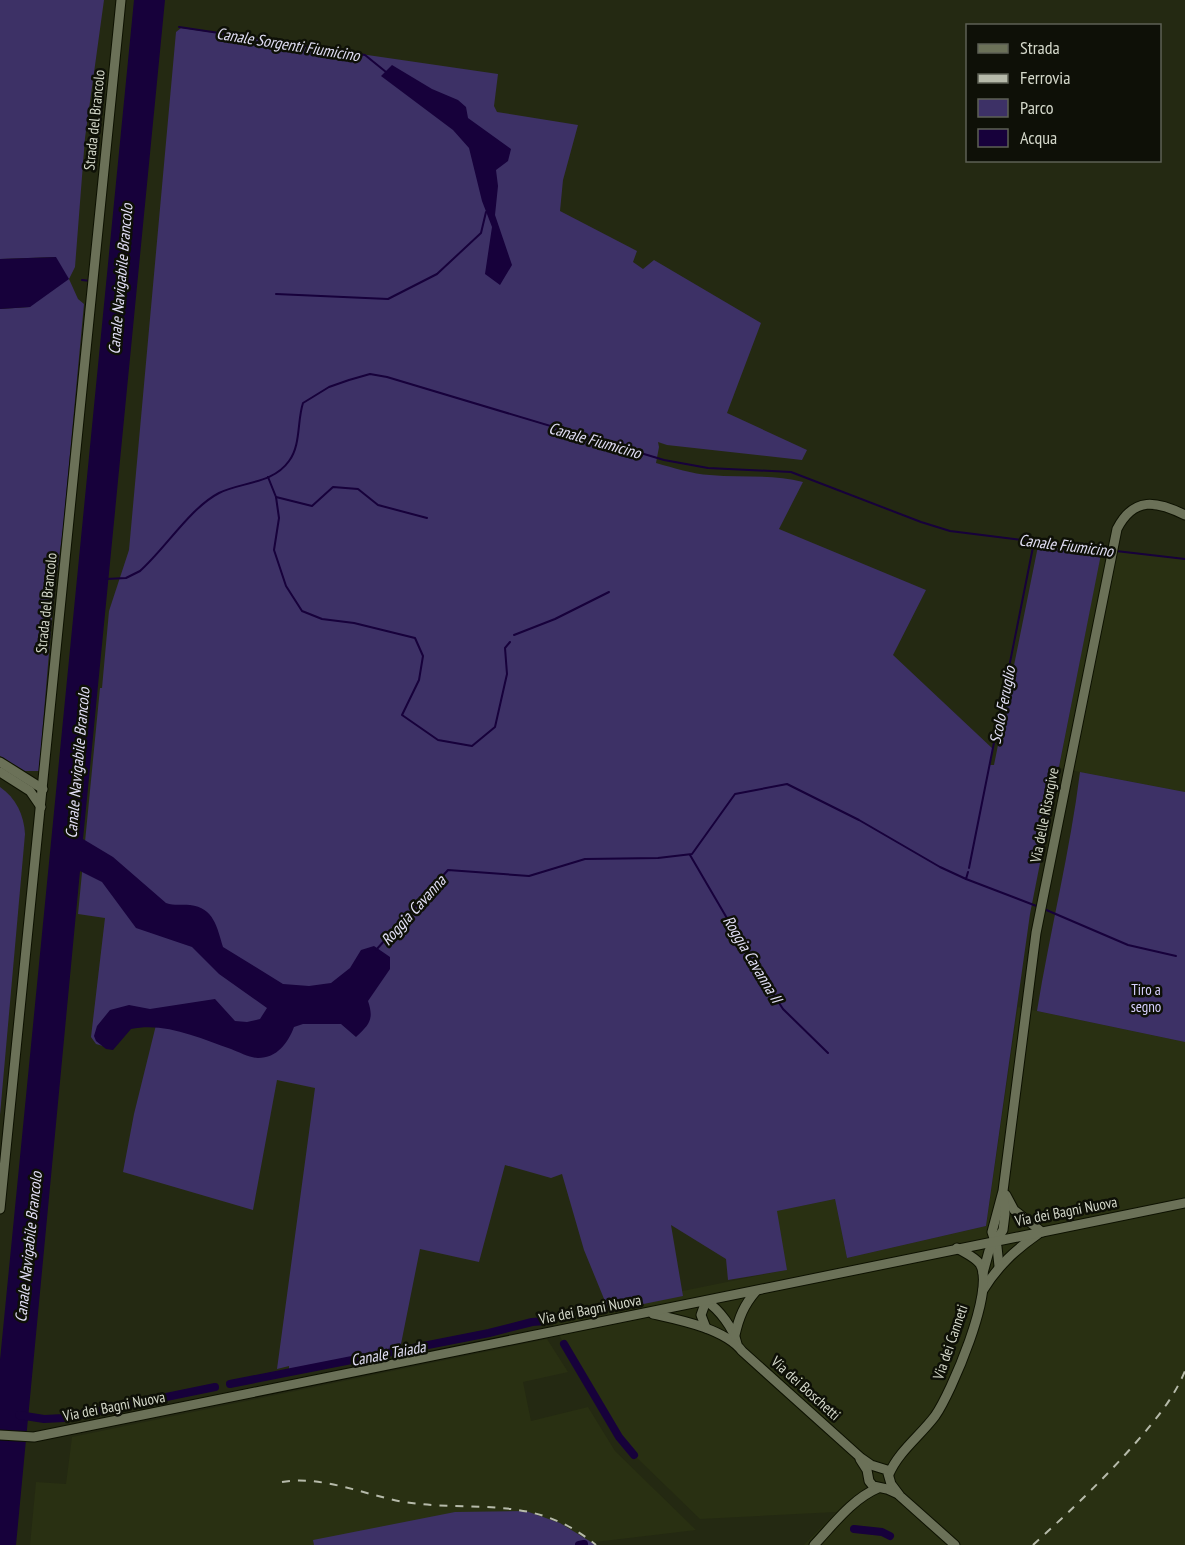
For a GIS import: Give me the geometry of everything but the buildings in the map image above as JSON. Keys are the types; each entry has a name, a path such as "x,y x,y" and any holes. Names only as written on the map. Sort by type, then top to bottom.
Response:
{"street":[{"name":"Strada del Brancolo","path":"0,1209 121,0"},
{"name":"Via delle Risorgive","path":"995,1241 1003,1230 1005,1214 1003,1191 1036,933 1114,543 1122,520 1140,506 1148,503 1158,504 1185,515"},
{"path":"0,762 31,787 42,803"},
{"path":"0,772 31,787 43,789"},
{"path":"31,787 44,777"},
{"path":"1003,1191 1014,1210 1042,1232"},
{"name":"Via dei Bagni Nuova","path":"0,1435 34,1437 1185,1203"},
{"name":"Via dei Canneti","path":"982,1292 999,1266 1042,1232"},
{"path":"995,1241 999,1266"},
{"name":"Via dei Canneti","path":"879,1467 899,1456 919,1437 945,1401 966,1350 982,1292 983,1275 989,1251 995,1241"},
{"path":"957,1248 971,1256 980,1265 983,1275"},
{"path":"736,1339 740,1315 746,1302 756,1291"},
{"path":"706,1301 701,1315 706,1328"},
{"name":"Via dei Boschetti","path":"706,1301 713,1305 742,1351 856,1454 879,1467 889,1476 900,1496 955,1545"},
{"name":"Via dei Boschetti","path":"649,1313 706,1328 736,1339"},
{"name":"Via dei Boschetti","path":"856,1454 873,1486 900,1496"},
{"name":"Via dei Canneti","path":"889,1476 899,1456"},
{"path":"850,1507 879,1467"},
{"path":"814,1545 850,1507 869,1492 887,1485 889,1476"}],"shaded area":[{"path":"1101,550 1185,559 1185,792 1059,768"},
{"path":"1018,1007 1185,1042 1185,1545 804,1545 836,1512 700,1519 634,1455 619,1437 549,1318 786,1270 776,1211 835,1199 847,1258 986,1226"},
{"path":"547,1339 568,1372 523,1382 531,1421 588,1407 615,1451 696,1530 570,1545 30,1545 36,1482 66,1484 72,1437"}],"green space":[{"path":"0,0 104,0 85,138 75,267 69,279 78,299 84,304 63,529 54,594 39,771 25,771 0,756 0,309 30,307 56,257 0,259"},
{"path":"181,28 498,74 494,106 497,112 578,125 563,180 560,211 637,251 633,262 643,269 654,260 761,323 727,413 807,450 802,460 667,445 658,442 656,463 703,474 769,477 803,482 779,529 926,590 893,655 993,749 990,765 994,765 1038,546 1101,554 1030,914 986,1226 847,1258 835,1199 777,1211 787,1270 728,1280 726,1259 671,1225 683,1296 609,1311 584,1250 562,1174 551,1178 505,1165 479,1262 420,1249 400,1349 289,1370 289,1366 277,1369 315,1088 277,1080 253,1210 123,1172 134,1114 156,1025 138,1021 103,1046 96,1044 91,1037 105,918 78,914 109,611 129,550 176,32"},
{"name":"Tiro a segno","path":"1080,772 1185,792 1185,1042 1037,1011"},
{"path":"0,787 11,796 18,807 25,834 0,1115"},
{"path":"526,1511 560,1523 596,1545 314,1545 313,1540 455,1512"}],"water":[{"name":"Canale Navigabile Brancolo","path":"134,0 165,0 83,839 113,857 166,903 190,905 204,910 213,920 223,947 283,984 309,986 331,983 350,968 361,950 374,946 390,957 390,969 368,1001 371,1012 370,1021 356,1037 341,1024 303,1024 294,1027 289,1039 276,1052 258,1058 182,1032 144,1027 131,1029 113,1050 106,1049 96,1041 94,1036 97,1026 110,1010 129,1005 150,1009 215,999 235,1021 247,1022 260,1019 267,1008 219,974 192,947 136,928 102,882 80,871 16,1545 0,1545 0,1360"},
{"path":"392,65 432,89 458,100 466,107 468,118 511,149 508,161 496,170 498,186 495,215 512,265 500,285 485,274 492,227 482,201 469,148 453,130 381,76"},
{"path":"56,257 69,279 30,307 0,309 0,259"}],"waterway":[{"name":"Canale Sorgenti Fiumicino","path":"179,27 365,55 386,72"},
{"name":"Canale Sorgenti Fiumicino","path":"276,294 388,299 437,274 481,233 486,212"},
{"path":"82,280 91,281"},
{"name":"Canale Fiumicino","path":"106,579 126,578 140,571 198,508 219,493 266,478 282,469 293,455 303,403 329,387 370,374 387,377 664,460 708,468 791,472 950,531 1111,551"},
{"path":"268,477 276,497 279,518 274,550 286,586 302,611 322,619 354,623 415,638 423,656 419,680 402,715 438,740 472,746 495,727 507,674 505,648 510,642"},
{"path":"276,497 312,506 333,487 358,489 378,505 427,518"},
{"name":"Scolo Feruglio","path":"969,868 1034,542"},
{"name":"Canale Fiumicino","path":"1116,551 1185,559"},
{"path":"514,635 555,619 609,592"},
{"name":"Roggia Cavanna","path":"376,950 448,870 529,876 585,859 658,858 692,854 735,794 787,784 859,820 940,867 966,879 968,872"},
{"name":"Roggia Cavanna II","path":"690,855 783,1009 828,1053"},
{"path":"966,879 1039,907"},
{"path":"1044,909 1128,945 1176,956"},
{"name":"Canale Taiada","path":"230,1384 545,1321"},
{"name":"Canale Taiada","path":"564,1344 619,1437 634,1455"},
{"name":"Canale Taiada","path":"19,1415 44,1419 64,1418 215,1387"},
{"path":"854,1529 882,1532 890,1536"},
{"path":"579,1545 584,1544"}],"railway":[{"path":"1033,1545 1132,1447 1155,1420 1185,1371"},
{"path":"282,1482 328,1483 404,1502 526,1511 573,1529 596,1545"}]}
